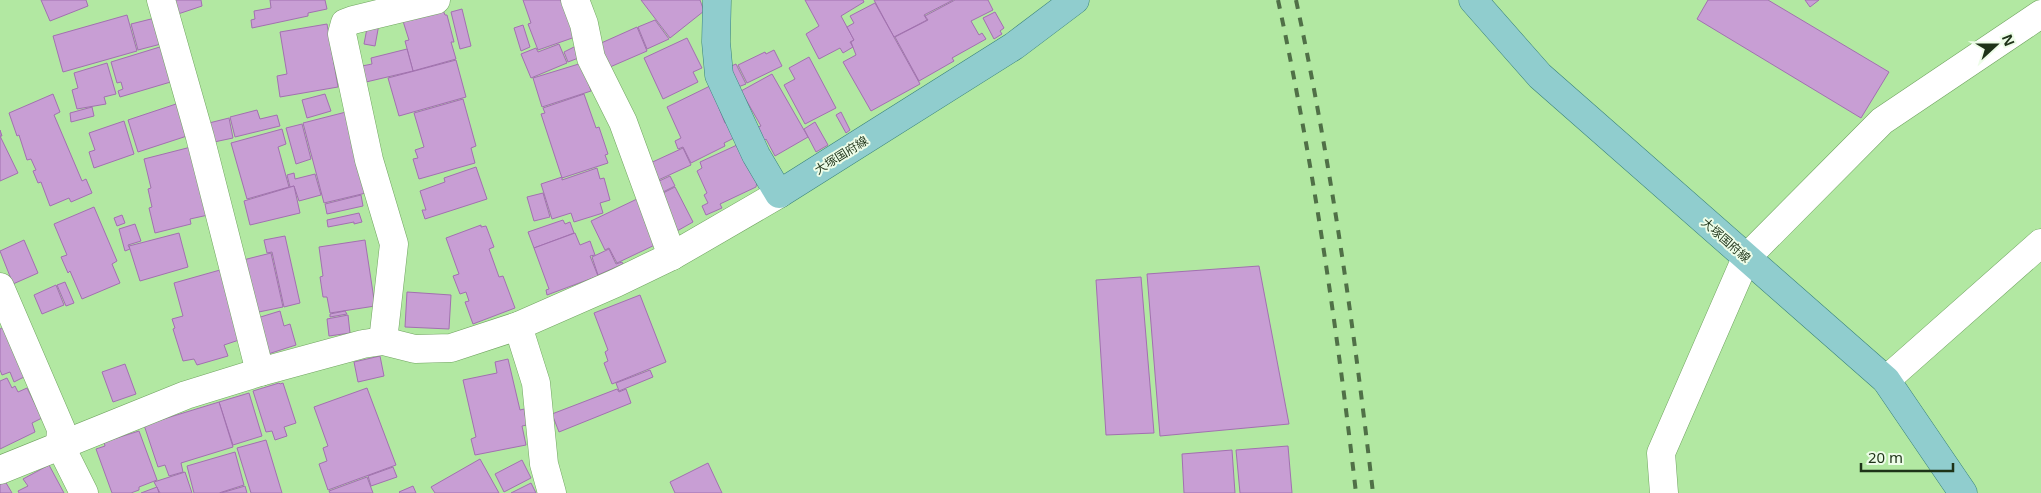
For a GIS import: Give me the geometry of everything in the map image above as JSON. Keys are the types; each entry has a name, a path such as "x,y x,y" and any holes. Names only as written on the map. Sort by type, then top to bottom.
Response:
{"main road":[{"path":"717,0 716,42 719,75 756,155 779,194"},
{"name":"大塚国府線","path":"779,194 1014,46 1075,0"},
{"name":"大塚国府線","path":"1473,0 1540,76 1886,380 1962,493"}],"street":[{"path":"161,0 200,137 260,372"},
{"path":"383,341 394,244 369,160 342,34 345,23 353,20 436,0"},
{"path":"575,0 584,24 590,58 624,122 672,256"},
{"path":"1664,493 1661,453 1746,258 1882,121 2041,14"},
{"path":"0,470 186,395 260,372 363,344 383,341 415,349 451,348 518,326 616,284 672,256 779,194"},
{"path":"1886,380 2041,243"},
{"path":"0,287 60,429 60,446 84,493"},
{"path":"518,326 536,383 544,464 552,493"}],"building":[{"path":"41,0 86,0 88,6 50,21"},
{"path":"170,0 201,0 202,6 175,15"},
{"path":"270,0 325,0 327,9 308,13 308,16 252,28 251,20 255,19 254,11 271,8"},
{"path":"523,0 565,0 578,36 538,50 528,24 531,23"},
{"path":"641,0 700,0 704,11 670,38"},
{"path":"805,0 863,0 864,2 841,16 854,40 850,42 853,47 843,53 840,48 819,59 806,34 819,26"},
{"path":"874,0 953,0 924,15 927,20 894,37"},
{"path":"955,0 988,0 993,10 971,21 979,35 982,33 986,39 952,58 954,61 919,81 895,37 928,20 925,16"},
{"path":"1708,0 1768,0 1889,72 1861,118 1697,19"},
{"path":"1805,0 1819,0 1810,7"},
{"path":"875,3 920,84 871,111 843,62 856,55 851,42 854,40 847,27 854,23 850,16"},
{"path":"462,9 471,46 460,49 451,12"},
{"path":"443,10 445,15 447,15 456,59 413,71 405,41 409,40 402,18"},
{"path":"995,12 1004,28 1000,31 1002,34 994,39 983,18"},
{"path":"127,15 137,51 63,72 53,36"},
{"path":"155,18 161,44 138,50 131,24"},
{"path":"655,20 669,39 647,49 638,27"},
{"path":"368,23 379,24 375,46 364,44"},
{"path":"327,24 338,87 280,97 277,76 287,74 280,32"},
{"path":"523,25 530,47 521,51 514,28"},
{"path":"637,27 647,51 610,67 599,44"},
{"path":"687,38 702,68 693,72 698,82 663,99 644,58"},
{"path":"559,44 567,63 531,78 521,54 536,48 538,52"},
{"path":"163,46 174,81 120,97 118,91 123,89 121,82 117,83 111,62"},
{"path":"576,46 581,57 568,62 564,52"},
{"path":"407,49 413,71 366,82 362,66 372,64 371,58"},
{"path":"774,50 782,66 747,83 738,65 765,52 766,54"},
{"path":"809,57 836,108 805,124 784,85 795,79 789,68"},
{"path":"456,60 466,97 399,116 388,78"},
{"path":"107,63 116,94 104,97 106,104 77,109 72,90 78,88 74,73"},
{"path":"582,63 591,91 542,107 533,78"},
{"path":"736,64 746,84 738,87 729,67"},
{"path":"772,74 808,137 775,156 766,139 764,141 756,128 761,126 741,91"},
{"path":"710,86 725,123 729,122 736,137 724,143 725,146 691,163 683,147 678,149 675,141 681,138 667,107"},
{"path":"53,94 60,112 54,115 82,181 86,179 92,193 71,202 69,198 50,206 41,182 38,183 33,171 36,170 31,159 27,160 9,113"},
{"path":"325,94 331,111 307,118 302,100"},
{"path":"584,94 596,128 599,127 608,154 605,155 608,163 562,178 541,114 545,113 543,108"},
{"path":"463,99 476,146 471,148 475,163 419,179 413,159 418,158 415,150 424,147 414,113"},
{"path":"179,103 190,135 138,152 128,120"},
{"path":"92,107 94,116 71,122 70,113"},
{"path":"257,110 260,119 277,115 280,126 235,137 230,117"},
{"path":"346,112 366,193 324,203 303,123"},
{"path":"841,112 850,130 846,133 836,115"},
{"path":"229,118 233,138 214,142 209,123"},
{"path":"124,121 134,154 94,168 89,152 95,150 89,133"},
{"path":"815,122 828,145 816,152 804,129"},
{"path":"302,124 311,159 296,164 286,128"},
{"path":"282,129 286,144 278,147 289,187 247,199 231,143"},
{"path":"0,136 18,173 0,181"},
{"path":"737,145 757,182 756,187 720,204 722,208 706,215 702,206 708,203 704,195 707,193 697,171 702,168 700,162"},
{"path":"191,147 208,215 190,219 191,224 155,233 149,208 152,207 148,189 151,188 144,159"},
{"path":"683,148 691,165 654,182 646,165"},
{"path":"476,167 487,199 425,219 422,210 426,210 420,191 445,182 444,178"},
{"path":"597,168 600,179 604,178 610,200 600,203 603,213 574,222 571,213 552,219 541,184 562,177 562,180"},
{"path":"294,173 295,179 315,174 321,195 299,201 294,186 290,187 287,175"},
{"path":"670,176 675,186 659,194 655,183"},
{"path":"294,186 300,213 250,225 244,201"},
{"path":"675,187 693,222 677,231 659,195"},
{"path":"543,193 550,217 534,221 527,197"},
{"path":"361,195 363,206 327,214 325,204"},
{"path":"637,199 659,243 617,263 609,248 605,250 591,221"},
{"path":"94,207 117,261 112,264 120,283 82,299 70,271 68,273 61,257 67,255 54,224"},
{"path":"359,213 362,222 328,227 327,220"},
{"path":"122,215 125,223 117,226 114,218"},
{"path":"563,220 565,224 570,222 574,233 534,248 528,232"},
{"path":"135,224 141,241 128,245 130,249 125,251 119,229"},
{"path":"481,225 481,227 486,226 494,247 489,249 499,277 503,276 515,308 473,324 465,302 469,301 466,292 460,294 453,276 459,274 446,238"},
{"path":"179,233 188,267 140,281 129,246"},
{"path":"575,233 580,245 590,241 595,255 590,256 598,276 547,295 546,290 549,289 534,248"},
{"path":"285,236 300,303 284,307 272,252 267,253 264,240"},
{"path":"24,240 38,273 13,284 0,251"},
{"path":"365,240 375,306 330,313 327,297 323,297 320,277 323,276 319,247"},
{"path":"609,249 616,264 622,262 623,264 598,275 592,257"},
{"path":"271,253 283,307 254,313 243,260"},
{"path":"1259,266 1289,424 1160,436 1147,274"},
{"path":"220,270 239,340 224,345 228,356 197,365 194,359 183,361 173,329 175,328 172,319 183,316 174,283"},
{"path":"1141,277 1154,433 1106,435 1096,280"},
{"path":"65,282 74,303 66,306 57,285"},
{"path":"56,285 64,305 42,314 34,295"},
{"path":"407,292 451,295 449,329 405,327"},
{"path":"640,295 666,362 612,384 604,363 608,361 605,352 608,350 594,313"},
{"path":"280,311 284,326 290,324 296,345 265,355 254,319"},
{"path":"345,311 347,314 330,317 330,314"},
{"path":"348,315 350,333 329,336 327,319"},
{"path":"4,327 26,376 14,382 10,372 2,375 0,370 0,329"},
{"path":"380,356 384,376 358,382 354,362"},
{"path":"508,359 520,410 524,409 527,425 522,426 526,445 475,455 471,439 476,437 463,380 497,373 495,362"},
{"path":"125,364 136,394 113,402 102,372"},
{"path":"650,370 653,377 619,391 616,383"},
{"path":"7,378 12,388 15,386 18,392 27,388 42,418 32,423 35,432 0,449 0,381"},
{"path":"283,383 296,423 284,427 287,436 275,440 272,431 266,432 253,391"},
{"path":"367,388 396,465 328,490 319,464 327,461 323,448 328,446 314,407"},
{"path":"617,389 619,392 626,389 631,403 559,432 552,414"},
{"path":"249,393 262,436 233,445 219,402"},
{"path":"219,402 233,447 181,463 183,472 169,476 165,465 158,467 144,425"},
{"path":"139,431 157,480 139,487 139,490 131,493 112,493 96,449 105,446 104,442"},
{"path":"266,440 282,493 251,493 237,448"},
{"path":"1288,446 1292,493 1240,493 1236,450"},
{"path":"1232,450 1235,493 1184,493 1182,454"},
{"path":"235,452 244,485 219,493 194,493 187,466"},
{"path":"480,459 499,493 435,493 431,487"},
{"path":"522,460 531,478 504,492 495,474"},
{"path":"708,463 722,493 675,493 670,482"},
{"path":"49,465 64,493 19,493 18,491 28,486 23,479"},
{"path":"393,467 397,477 371,486 368,476"},
{"path":"185,472 192,493 160,493 154,482"},
{"path":"367,477 373,493 330,493 329,491"},
{"path":"5,481 12,493 0,493 0,484"},
{"path":"531,483 536,493 511,493"},
{"path":"245,486 247,493 221,493"},
{"path":"413,486 416,493 399,492"},
{"path":"157,487 159,493 141,493"}],"railway":[{"path":"1278,0 1291,61 1323,245 1356,493"},
{"path":"1296,0 1331,184 1358,369 1373,493"}]}
